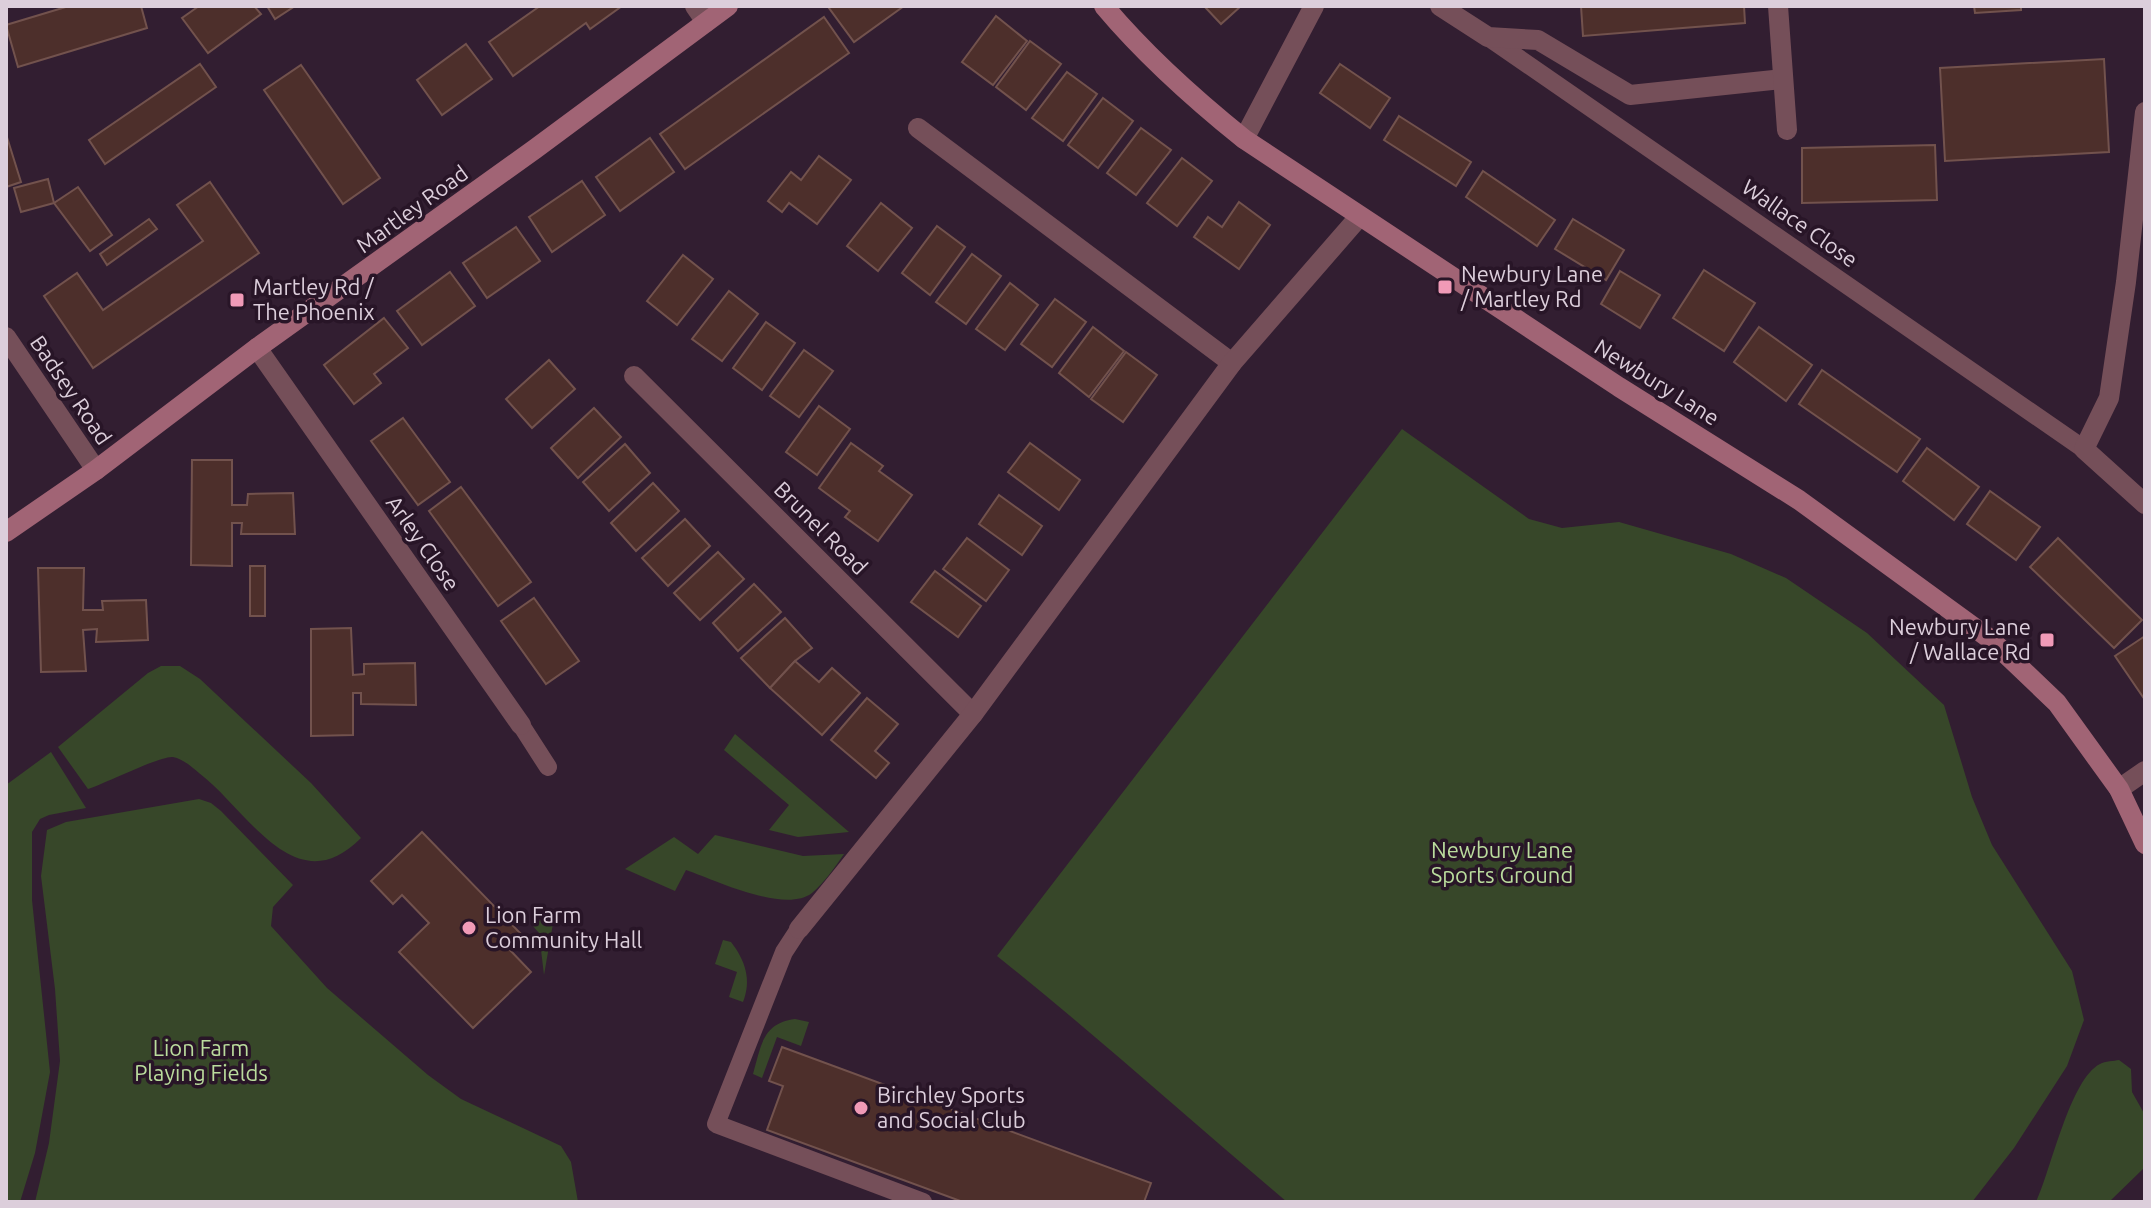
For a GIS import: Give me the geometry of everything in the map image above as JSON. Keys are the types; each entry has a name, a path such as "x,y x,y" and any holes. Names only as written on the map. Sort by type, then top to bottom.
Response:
{"street":[{"name":"Martley Road","path":"6,532 96,470 257,348 535,149 700,14 728,6"},
{"name":"Newbury Lane","path":"1104,6 1136,43 1244,139 1619,387 1799,500 1990,639 2057,703 2119,789 2144,844"},
{"path":"1244,139 1314,6"},
{"name":"Wallace Close","path":"1440,6 1488,37 1538,40 1630,95 1783,79"},
{"path":"1778,6 1787,130"},
{"path":"2084,449 2109,398 2145,112"},
{"path":"918,128 1232,363"},
{"path":"799,929 973,714 1232,363 1359,217"},
{"name":"Badsey Road","path":"6,337 96,470"},
{"name":"Arley Close","path":"257,348 521,725"},
{"name":"Brunel Road","path":"634,376 973,714"},
{"name":"Wallace Close","path":"2084,449 2145,504"},
{"path":"2119,789 2145,771"}],"lane":[{"name":"Wallace Close","path":"1488,37 2084,449"},
{"name":"Arley Close","path":"521,725 548,767"},
{"path":"799,929 784,952 716,1124 923,1202"}],"green space":[{"name":"Newbury Lane Sports Ground","path":"1402,429 1529,519 1562,528 1619,522 1731,554 1786,578 1867,633 1944,705 1972,797 1992,845 2072,971 2084,1020 2067,1066 2014,1148 1972,1202 1287,1202 997,956"},
{"path":"161,666 180,666 200,679 311,783 361,838 337,856 315,861 293,856 273,844 193,768 173,757 157,760 88,789 58,747 148,673"},
{"path":"735,734 849,832 798,837 769,830 789,805 724,750"},
{"path":"51,752 86,808 40,819 32,832 32,900 50,1072 35,1153 20,1202 6,1202 6,785"},
{"name":"Lion Farm Playing Fields","path":"199,799 221,811 293,885 273,907 271,926 327,988 428,1075 461,1099 561,1146 571,1162 578,1202 35,1202 49,1143 60,1061 41,876 47,830 66,822"},
{"path":"715,835 803,856 844,854 812,893 785,900 750,893 686,870 675,891 625,869 674,837 698,854"},
{"path":"555,912 544,975 539,933 532,925"},
{"path":"723,940 731,942 743,963 747,986 743,1002 729,997 737,972 715,964"},
{"path":"795,1019 809,1022 801,1046 777,1037 762,1078 753,1074 769,1031 784,1021"},
{"path":"2119,1060 2131,1069 2132,1092 2145,1115 2145,1167 2109,1202 2036,1202 2079,1087 2100,1064"}],"building":[{"path":"69,6 141,6 147,28 18,67 6,25"},
{"path":"199,6 254,6 261,14 208,53 182,18"},
{"path":"267,6 295,6 275,19"},
{"path":"540,6 622,6 590,29 586,23 513,76 489,42"},
{"path":"904,6 854,42 829,8"},
{"path":"1204,6 1241,6 1221,24"},
{"path":"1581,6 1744,6 1745,23 1583,36"},
{"path":"1974,6 2021,6 2021,10 1975,13"},
{"path":"996,16 1027,41 993,85 962,62"},
{"path":"824,17 849,53 685,169 660,134"},
{"path":"1030,41 1061,64 1026,110 996,87"},
{"path":"466,44 492,79 442,115 417,80"},
{"path":"2104,59 2109,152 1945,161 1940,68"},
{"path":"200,64 216,87 105,164 89,140"},
{"path":"1340,64 1390,98 1370,128 1320,93"},
{"path":"301,65 380,178 343,204 264,90"},
{"path":"1067,72 1097,94 1063,141 1032,118"},
{"path":"1103,98 1133,121 1098,168 1068,145"},
{"path":"1399,116 1471,162 1456,186 1384,140"},
{"path":"1141,128 1171,150 1136,195 1107,173"},
{"path":"6,134 21,182 6,187"},
{"path":"650,138 674,172 620,211 596,177"},
{"path":"1935,145 1937,200 1802,203 1802,148"},
{"path":"819,156 851,180 817,224 789,203 782,212 768,201 791,172 801,180"},
{"path":"1182,158 1212,181 1177,226 1147,203"},
{"path":"1483,171 1555,220 1537,246 1466,197"},
{"path":"48,179 54,203 21,212 14,188"},
{"path":"582,181 605,215 552,252 529,217"},
{"path":"210,182 259,253 93,368 44,296 77,273 103,310 203,241 177,205"},
{"path":"78,187 112,235 90,251 54,203"},
{"path":"1239,202 1270,225 1239,269 1194,237 1208,217 1222,227"},
{"path":"881,203 912,228 878,271 847,246"},
{"path":"149,219 157,229 107,265 100,254"},
{"path":"1573,219 1624,250 1606,280 1555,249"},
{"path":"937,226 965,247 930,295 902,273"},
{"path":"516,227 540,261 487,298 463,263"},
{"path":"972,254 1001,276 966,324 936,302"},
{"path":"683,255 713,279 677,325 647,301"},
{"path":"1704,270 1755,303 1724,351 1673,318"},
{"path":"1620,271 1660,295 1640,328 1601,304"},
{"path":"450,272 475,306 422,345 397,311"},
{"path":"1010,283 1038,305 1005,350 976,329"},
{"path":"729,291 758,314 722,361 692,339"},
{"path":"1055,299 1086,322 1052,367 1021,344"},
{"path":"384,318 408,348 374,374 381,383 354,404 324,365"},
{"path":"766,322 795,343 762,390 733,368"},
{"path":"1093,327 1124,351 1089,397 1059,373"},
{"path":"1759,327 1812,365 1786,401 1734,362"},
{"path":"804,350 833,371 799,417 770,396"},
{"path":"1126,352 1157,375 1123,422 1091,399"},
{"path":"549,360 575,389 532,428 506,399"},
{"path":"1822,370 1920,439 1897,472 1799,404"},
{"path":"819,406 850,429 817,475 786,452"},
{"path":"594,408 621,437 578,478 551,448"},
{"path":"403,418 450,482 418,505 371,441"},
{"path":"851,443 883,466 879,471 912,495 878,541 845,517 850,511 819,488"},
{"path":"1030,443 1080,480 1059,510 1008,472"},
{"path":"625,444 650,473 609,511 583,482"},
{"path":"1927,448 1979,487 1954,520 1903,481"},
{"path":"192,460 232,460 232,505 247,505 248,494 293,493 295,534 241,534 242,523 232,523 232,566 191,565"},
{"path":"653,483 679,511 636,551 611,523"},
{"path":"461,487 531,582 498,606 429,511"},
{"path":"1990,491 2040,527 2016,560 1967,524"},
{"path":"999,495 1042,526 1022,555 979,524"},
{"path":"685,519 710,546 668,586 642,558"},
{"path":"967,538 1009,570 986,601 943,569"},
{"path":"2058,538 2142,620 2114,648 2030,567"},
{"path":"718,552 744,579 700,620 674,593"},
{"path":"250,566 265,566 265,616 250,616"},
{"path":"38,568 84,568 83,610 103,610 102,601 146,600 148,640 96,642 97,629 83,630 86,671 41,672"},
{"path":"935,571 981,606 958,637 911,602"},
{"path":"754,584 781,612 738,651 713,623"},
{"path":"534,598 579,661 546,684 501,621"},
{"path":"785,618 812,648 770,688 741,658"},
{"path":"351,628 353,675 364,674 364,664 415,663 416,705 361,704 361,693 353,693 353,735 311,736 311,629"},
{"path":"2145,636 2145,700 2115,656"},
{"path":"795,661 819,682 832,668 860,693 822,735 770,688"},
{"path":"867,698 898,724 875,751 889,763 876,778 831,740"},
{"name":"Lion Farm Community Hall","path":"422,832 521,934 507,947 531,972 473,1028 399,952 429,923 402,895 393,904 371,881"},
{"name":"Birchley Sports and Social Club","path":"782,1047 1151,1183 1144,1202 963,1202 767,1130 783,1086 769,1081"}],"place":[{"name":"Newbury Lane / Martley Rd","path":"1445,287"},
{"name":"Martley Rd / The Phoenix","path":"237,300"},
{"name":"Newbury Lane / Wallace Rd","path":"2047,640"},
{"name":"Lion Farm Community Hall","path":"469,928"},
{"name":"Birchley Sports and Social Club","path":"861,1108"}]}
